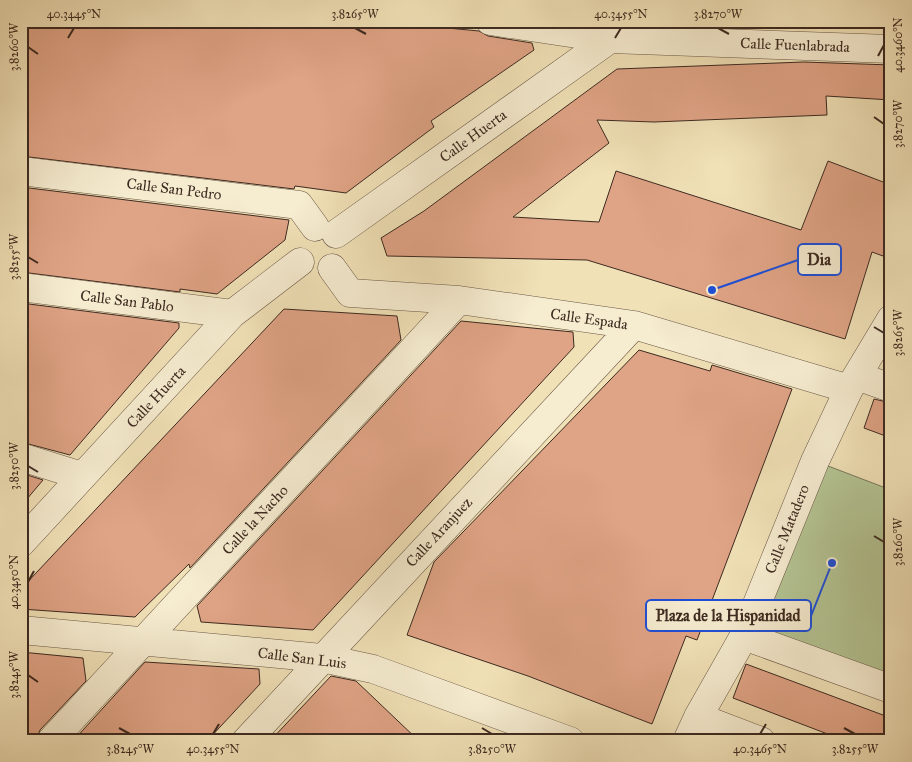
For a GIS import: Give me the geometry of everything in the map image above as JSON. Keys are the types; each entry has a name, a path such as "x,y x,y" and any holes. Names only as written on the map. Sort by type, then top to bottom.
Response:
{"street":[{"name":"Calle Fuenlabrada","path":"490,21 610,38 891,49"},
{"name":"Calle Huerta","path":"325,231 610,38"},
{"name":"Calle San Pedro","path":"21,171 298,205 325,231"},
{"path":"325,231 341,252 339,260 332,268 322,272 312,271 300,262 296,246 302,235 325,231"},
{"name":"Calle Huerta","path":"21,543 232,314 300,262"},
{"name":"Calle Espada","path":"332,268 350,293 459,300 634,325 854,382 891,388"},
{"name":"Calle San Pablo","path":"21,287 232,314"},
{"name":"Calle la Nacho","path":"51,741 459,300"},
{"name":"Calle Matadero","path":"692,729 744,636 816,461 854,382 891,320"},
{"name":"Calle Aranjuez","path":"246,741 634,325"},
{"path":"21,458 82,476"},
{"name":"Calle San Luis","path":"21,630 322,658 373,669 570,741"},
{"path":"744,636 891,689"},
{"path":"692,729 761,741"}],"green space":[{"path":"815,461 891,490 891,689 744,636"}],"building":[{"path":"21,21 374,21 479,31 488,36 532,43 534,50 431,121 434,127 346,193 295,186 294,189 21,156"},
{"path":"804,62 891,65 891,100 826,96 827,115 654,122 597,120 609,143 513,217 599,222 616,171 801,230 828,161 891,185 891,236 883,256 872,252 845,339 587,260 387,256 381,238 424,211 617,69"},
{"path":"21,187 289,220 285,240 217,294 180,289 180,292 21,272"},
{"path":"21,303 179,323 179,328 70,455 21,442"},
{"path":"284,309 397,316 401,340 190,568 189,564 135,617 21,609 21,589"},
{"path":"461,321 573,332 574,347 313,630 201,622 197,606"},
{"path":"639,350 710,371 712,365 792,389 697,640 686,636 652,724 528,676 407,635 434,562"},
{"path":"874,399 891,403 891,438 864,428"},
{"path":"21,473 43,480 21,506"},
{"path":"21,652 83,658 86,681 40,730 36,741 21,741"},
{"path":"145,662 259,669 260,684 207,741 73,741"},
{"path":"746,664 891,718 891,741 846,741 733,698"},
{"path":"331,676 356,681 419,741 270,741"}],"place":[{"name":"Dia","path":"712,290"},
{"name":"Plaza de la Hispanidad","path":"832,563"}]}
